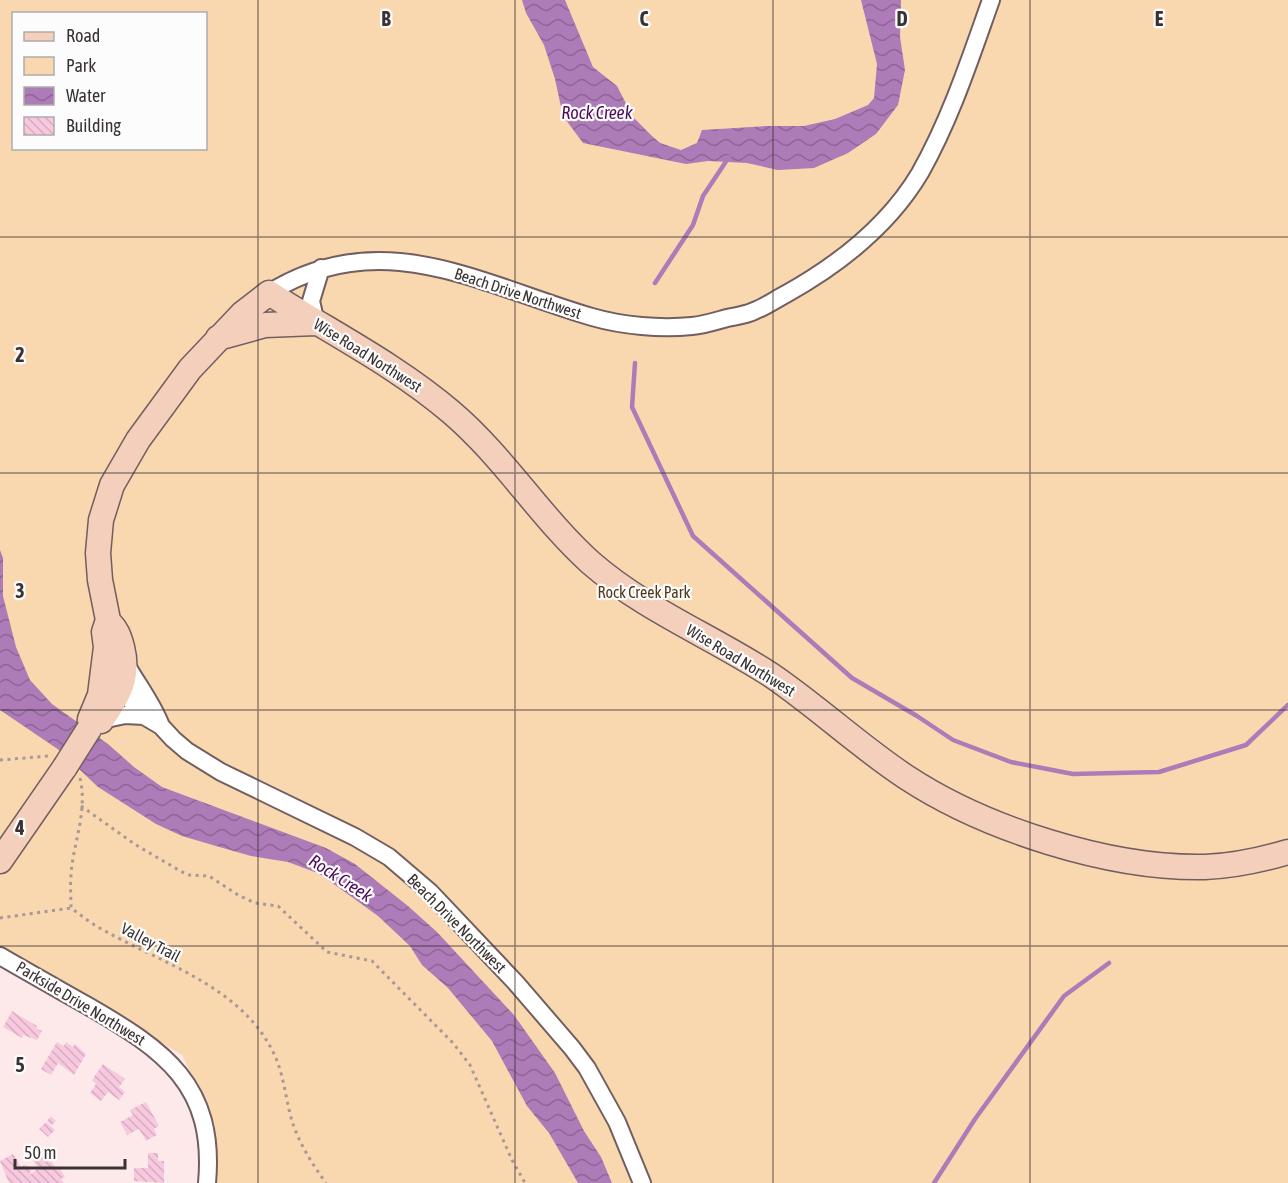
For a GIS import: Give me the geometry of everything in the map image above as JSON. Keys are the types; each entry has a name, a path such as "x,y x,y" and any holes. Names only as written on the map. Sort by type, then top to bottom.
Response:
{"street":[{"name":"Beach Drive Northwest","path":"160,726 152,707 106,647 104,632 108,620 100,580 98,553 101,520 112,485 138,440 168,397 216,339 242,314 269,292 286,282 321,268 351,262 386,260 464,275 595,318 641,326 693,326 754,311 817,276 860,243 890,214 919,174 948,120 991,0"},
{"path":"216,339 265,325 316,322 311,301 321,268"},
{"name":"Wise Road Northwest","path":"269,292 407,378 452,413 492,451 561,533 615,582 660,613 769,674 890,766 931,792 977,815 1019,831 1085,851 1131,860 1178,866 1209,866 1248,862 1288,852"},
{"name":"Beach Drive Northwest","path":"108,620 117,630 133,704 144,716 160,726 180,745 221,772 355,837 389,857 430,892 516,983 587,1068 617,1122 642,1183"},
{"path":"95,724 90,719 100,695 106,647"},
{"path":"100,695 114,685 129,679"},
{"path":"0,861 64,765 129,679"},
{"path":"95,724 125,715 144,716"},
{"name":"Parkside Drive Northwest","path":"0,956 123,1027 156,1049 173,1066 187,1084 201,1116 208,1155 207,1183"}],"path":[{"path":"0,760 64,765 82,789 80,829 76,840 71,875 71,908 0,918"},
{"path":"81,806 136,845 182,872 189,875 209,876 238,896 255,903 278,906 327,952 372,961 453,1043 470,1065 512,1160 525,1183"},
{"name":"Valley Trail","path":"71,908 102,930 221,992 254,1022 275,1057 294,1126 309,1159 326,1183"}],"green space":[{"name":"Rock Creek Park","path":"0,0 1288,0 1288,1183 213,1183 215,1125 182,1055 0,946"}],"water":[{"name":"Rock Creek","path":"522,0 565,0 593,67 617,86 633,117 652,136 660,143 681,150 697,143 702,130 804,126 835,119 868,105 874,98 877,64 861,0 901,0 900,37 905,70 898,105 876,134 848,153 814,168 778,170 747,163 708,161 686,164 583,143 563,116 555,79 544,45 526,13"},
{"name":"Rock Creek","path":"0,550 3,558 3,596 16,647 30,680 52,704 162,787 326,848 355,864 408,906 437,932 514,1015 555,1073 584,1131 601,1157 612,1183 578,1183 549,1133 527,1106 492,1041 448,988 422,965 410,946 378,916 320,874 288,862 251,856 182,836 156,824 98,787 59,750 0,710"}],"building":[{"path":"12,1011 42,1031 37,1040 23,1035 22,1038 3,1027"},
{"path":"57,1042 64,1046 66,1042 73,1047 75,1044 86,1054 74,1075 58,1063 51,1075 41,1069"},
{"path":"103,1064 125,1079 119,1087 125,1092 119,1100 108,1092 101,1101 90,1093 96,1084 92,1080"},
{"path":"146,1102 159,1126 154,1129 157,1135 146,1141 139,1129 127,1135 120,1122 133,1115 130,1110"},
{"path":"51,1116 56,1121 52,1125 47,1121"},
{"path":"46,1122 55,1130 48,1137 39,1129"},
{"path":"46,1152 56,1169 59,1167 65,1177 61,1179 64,1183 9,1183 0,1161 13,1154 21,1167 25,1165 30,1167 29,1175 38,1169 33,1160"},
{"path":"148,1153 158,1153 158,1161 164,1161 164,1183 134,1181 134,1168 148,1168"}],"waterway":[{"path":"655,283 693,225 703,196 729,157"},
{"path":"635,363 632,407 693,536 852,678 953,740 1011,762 1073,774 1159,772 1246,745 1288,705"},
{"path":"934,1183 975,1119 1064,996 1109,963"}]}
